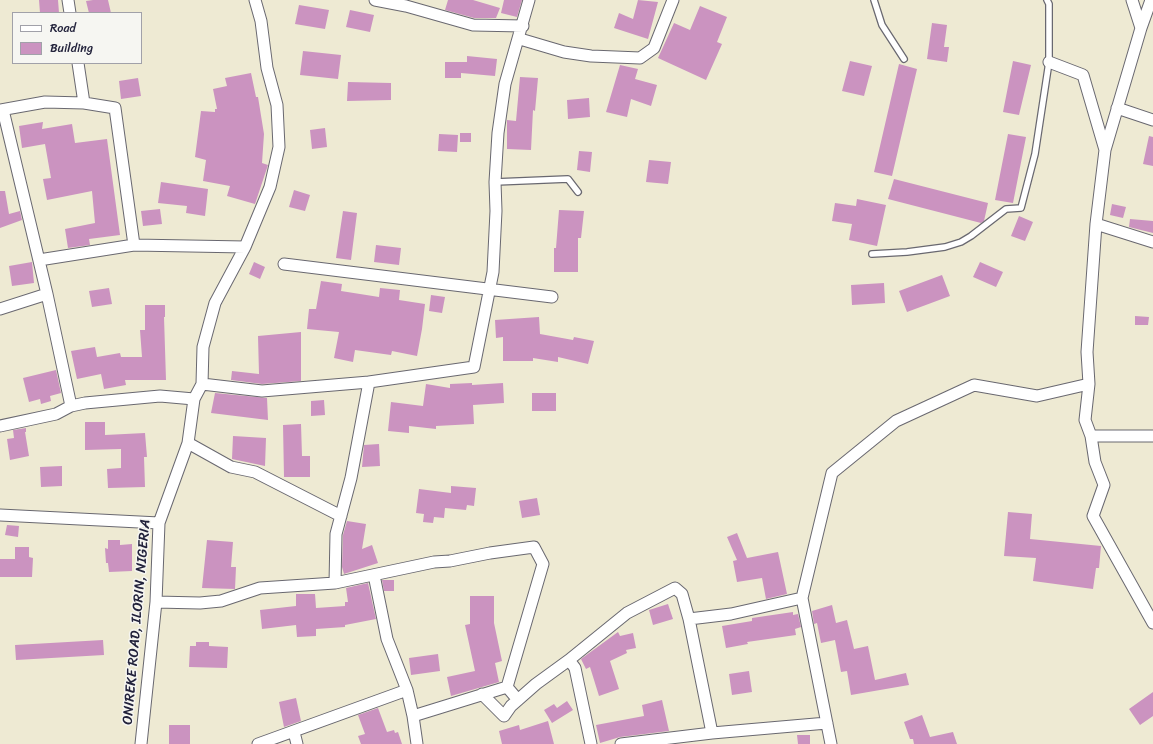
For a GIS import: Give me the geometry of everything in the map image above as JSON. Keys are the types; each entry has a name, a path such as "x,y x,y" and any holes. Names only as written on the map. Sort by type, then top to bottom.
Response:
{"street":[{"path":"68,0 70,12"},
{"name":"ONIREKE ROAD, ILORIN, NIGERIA","path":"141,744 156,602 159,523 188,443 194,399 202,384 203,347 215,303 245,247 270,187 279,147 277,104 267,68 260,21 255,0"},
{"path":"375,0 406,6 473,25 523,26"},
{"path":"202,384 262,391 369,382 474,367 493,272 495,182 498,133 505,84 520,39 529,0"},
{"path":"520,39 564,52 591,56 640,58 654,48 673,0"},
{"path":"1132,0 1140,28"},
{"path":"1152,1 1140,28 1105,150 1096,224 1087,352 1089,384 1085,420 1091,436 1095,462 1104,485 1093,516 1153,622"},
{"path":"1049,62 1083,75 1105,150"},
{"path":"78,64 84,103"},
{"path":"71,406 47,294 2,110 45,102 84,103 115,108 134,245"},
{"path":"1117,108 1153,120"},
{"path":"1096,224 1153,242"},
{"path":"39,260 134,245 245,247"},
{"path":"284,264 552,297"},
{"path":"0,309 47,294"},
{"path":"335,583 336,534 351,478 369,382"},
{"path":"831,744 802,598 832,473 896,421 974,385 1037,396 1089,384"},
{"path":"0,426 56,414 71,406 85,402 160,396 194,399"},
{"path":"1091,436 1153,436"},
{"path":"188,443 231,467 255,472 341,516"},
{"path":"0,515 159,523"},
{"path":"156,602 200,604 221,601 260,588 335,583 434,562 450,561 490,553 534,547 543,564 507,686"},
{"path":"374,575 387,639 406,690 413,716 417,744"},
{"path":"482,694 504,716 518,700 536,684 570,660 627,613 676,588 682,594 689,619 712,733"},
{"path":"689,619 731,614 802,598"},
{"path":"570,660 575,668 591,744"},
{"path":"413,716 507,686"},
{"path":"507,686 518,700"},
{"path":"258,744 406,690"},
{"path":"621,744 712,733 827,723"},
{"path":"294,732 297,744"}],"lane":[{"path":"874,0 882,25 904,59"},
{"path":"872,254 907,252 961,242 1006,209 1021,208 1035,154 1049,62 1049,18 1047,0"},
{"path":"495,182 568,179 578,192"}],"building":[{"path":"39,0 58,0 59,12 40,12"},
{"path":"108,0 111,12 89,12 86,1"},
{"path":"448,0 473,0 500,8 496,18 474,18 445,10"},
{"path":"504,0 522,0 517,17 501,13"},
{"path":"638,0 658,2 648,39 614,28 619,13 633,19"},
{"path":"299,5 329,10 325,29 295,24"},
{"path":"700,6 727,17 717,42 722,44 706,80 658,58 674,23 690,30"},
{"path":"350,10 374,15 370,32 346,27"},
{"path":"932,23 947,25 944,47 949,47 947,62 927,59"},
{"path":"303,51 341,55 338,79 300,75"},
{"path":"467,56 497,59 495,76 461,73 461,78 445,78 445,62 467,62"},
{"path":"850,61 872,66 864,96 842,91"},
{"path":"1013,61 1031,65 1019,115 1003,112"},
{"path":"899,64 917,69 892,176 874,172"},
{"path":"620,65 638,69 635,79 657,85 651,106 631,99 627,117 606,112"},
{"path":"251,73 256,97 258,97 264,134 262,163 268,165 255,204 227,196 230,186 203,181 206,160 195,157 201,111 215,112 215,109 217,109 213,89 227,86 225,78"},
{"path":"520,77 538,78 535,111 533,110 531,150 507,149 507,120 516,121"},
{"path":"138,78 141,96 121,99 119,81"},
{"path":"348,82 391,83 391,100 347,101"},
{"path":"589,98 590,117 568,119 567,100"},
{"path":"43,122 42,129 72,124 75,143 107,139 120,235 89,239 90,245 68,248 65,229 95,223 92,191 47,200 43,179 51,178 45,144 22,148 19,126"},
{"path":"325,128 327,147 312,149 310,130"},
{"path":"460,133 471,133 471,142 460,142"},
{"path":"439,134 458,135 457,152 438,151"},
{"path":"1008,134 1026,137 1013,203 995,200"},
{"path":"1149,136 1153,137 1153,166 1143,164"},
{"path":"579,151 592,152 590,172 577,170"},
{"path":"649,160 671,162 668,184 646,182"},
{"path":"894,179 988,203 984,221 981,223 888,199"},
{"path":"161,182 208,189 205,216 186,213 187,206 158,203"},
{"path":"294,190 310,195 305,211 289,207"},
{"path":"0,191 5,191 9,214 20,211 22,220 0,228"},
{"path":"857,199 886,205 877,246 849,240 852,224 832,221 835,203 856,206"},
{"path":"1112,204 1126,207 1123,218 1110,215"},
{"path":"160,209 162,224 143,226 141,211"},
{"path":"559,210 584,211 581,238 578,238 578,272 554,272 554,248 556,248"},
{"path":"343,211 357,213 351,260 336,258"},
{"path":"1019,216 1033,222 1025,241 1011,236"},
{"path":"1130,219 1153,221 1153,233 1129,227"},
{"path":"376,245 401,248 399,265 374,262"},
{"path":"32,262 34,283 12,286 9,266"},
{"path":"254,262 265,267 260,279 249,274"},
{"path":"980,262 1003,272 996,287 973,277"},
{"path":"942,275 950,296 907,312 899,291"},
{"path":"321,281 342,284 341,291 379,297 380,288 400,290 399,300 425,304 417,356 392,351 391,355 355,350 353,362 334,358 339,332 307,329 309,309 316,309"},
{"path":"884,283 885,303 852,305 851,285"},
{"path":"109,288 112,304 92,307 89,291"},
{"path":"431,295 445,297 442,313 429,311"},
{"path":"145,305 165,305 166,380 125,380 126,385 104,389 101,374 77,379 71,351 95,347 97,357 120,353 121,357 142,357 140,330 145,330"},
{"path":"1135,316 1149,317 1148,325 1135,325"},
{"path":"539,317 540,334 573,340 574,337 594,341 588,364 558,357 558,362 533,358 533,361 503,361 503,337 496,338 495,320"},
{"path":"301,332 301,381 262,384 231,380 232,371 259,374 258,336"},
{"path":"56,370 61,393 50,396 51,401 41,404 40,399 29,402 23,378"},
{"path":"472,383 472,385 503,383 504,403 473,405 474,424 436,426 436,429 409,426 409,433 388,431 391,402 423,406 426,384 450,388 450,384"},
{"path":"215,393 267,398 268,420 211,413"},
{"path":"532,393 556,393 556,411 532,411"},
{"path":"324,400 325,415 311,416 311,401"},
{"path":"85,422 105,422 105,435 145,433 147,457 144,457 145,487 108,488 107,469 121,468 121,449 85,450"},
{"path":"301,424 302,456 310,456 310,477 284,477 283,425"},
{"path":"26,428 25,432 29,456 10,460 7,439 14,438 13,430"},
{"path":"233,436 266,438 265,466 232,459"},
{"path":"379,444 380,466 362,467 364,445"},
{"path":"62,466 62,486 41,487 40,467"},
{"path":"451,486 476,488 474,506 467,505 466,510 445,508 444,518 434,517 433,523 423,522 424,514 416,513 419,489 451,493"},
{"path":"537,498 540,515 522,518 519,501"},
{"path":"1008,512 1032,514 1030,539 1101,546 1099,568 1096,568 1093,589 1033,581 1036,558 1004,556"},
{"path":"347,521 366,524 362,549 372,545 378,563 344,574 342,567 343,535"},
{"path":"7,525 19,526 18,537 5,535"},
{"path":"737,533 747,558 778,552 787,594 766,599 762,578 737,582 733,561 737,560 727,537"},
{"path":"108,540 120,540 120,545 132,544 132,571 109,572 108,563 106,563 105,548 108,549"},
{"path":"207,540 233,542 231,567 236,567 235,589 202,588"},
{"path":"15,547 29,547 29,557 33,558 32,577 0,577 0,559 15,559"},
{"path":"382,580 394,580 394,591 384,591"},
{"path":"368,583 376,619 345,625 345,627 316,629 316,636 297,637 296,625 262,629 260,610 296,606 296,594 315,594 316,608 345,606 345,602 348,602 346,588"},
{"path":"470,596 494,596 494,623 502,661 495,663 499,682 451,696 447,677 475,671 465,625 470,624"},
{"path":"668,604 673,619 653,625 649,610"},
{"path":"832,605 836,623 847,620 854,649 868,646 875,680 906,673 909,685 851,695 847,671 841,672 835,640 821,643 817,623 814,624 812,611"},
{"path":"793,612 793,615 798,614 801,627 795,629 796,635 747,642 748,644 726,648 722,626 752,621 752,618"},
{"path":"618,632 620,636 633,633 636,648 626,650 627,653 610,661 619,689 599,696 590,667 586,669 581,659"},
{"path":"103,640 104,655 16,660 15,645"},
{"path":"196,642 209,642 209,646 228,647 227,668 189,667 190,646 196,646"},
{"path":"438,654 440,671 411,675 409,658"},
{"path":"749,671 752,692 732,695 729,674"},
{"path":"1153,692 1153,716 1140,725 1129,709"},
{"path":"296,698 301,721 284,727 279,702"},
{"path":"662,700 669,731 620,737 600,743 596,725 644,716 642,705"},
{"path":"567,701 573,710 552,723 544,710 554,704 557,708"},
{"path":"378,708 387,732 394,730 395,733 398,732 402,744 361,744 358,736 365,734 358,715"},
{"path":"922,715 930,737 953,732 957,744 914,744 913,739 910,739 904,722"},
{"path":"548,721 554,744 502,744 499,731 519,725 520,730"},
{"path":"169,725 190,725 190,744 169,744"},
{"path":"797,735 810,735 810,744 798,744"}]}
